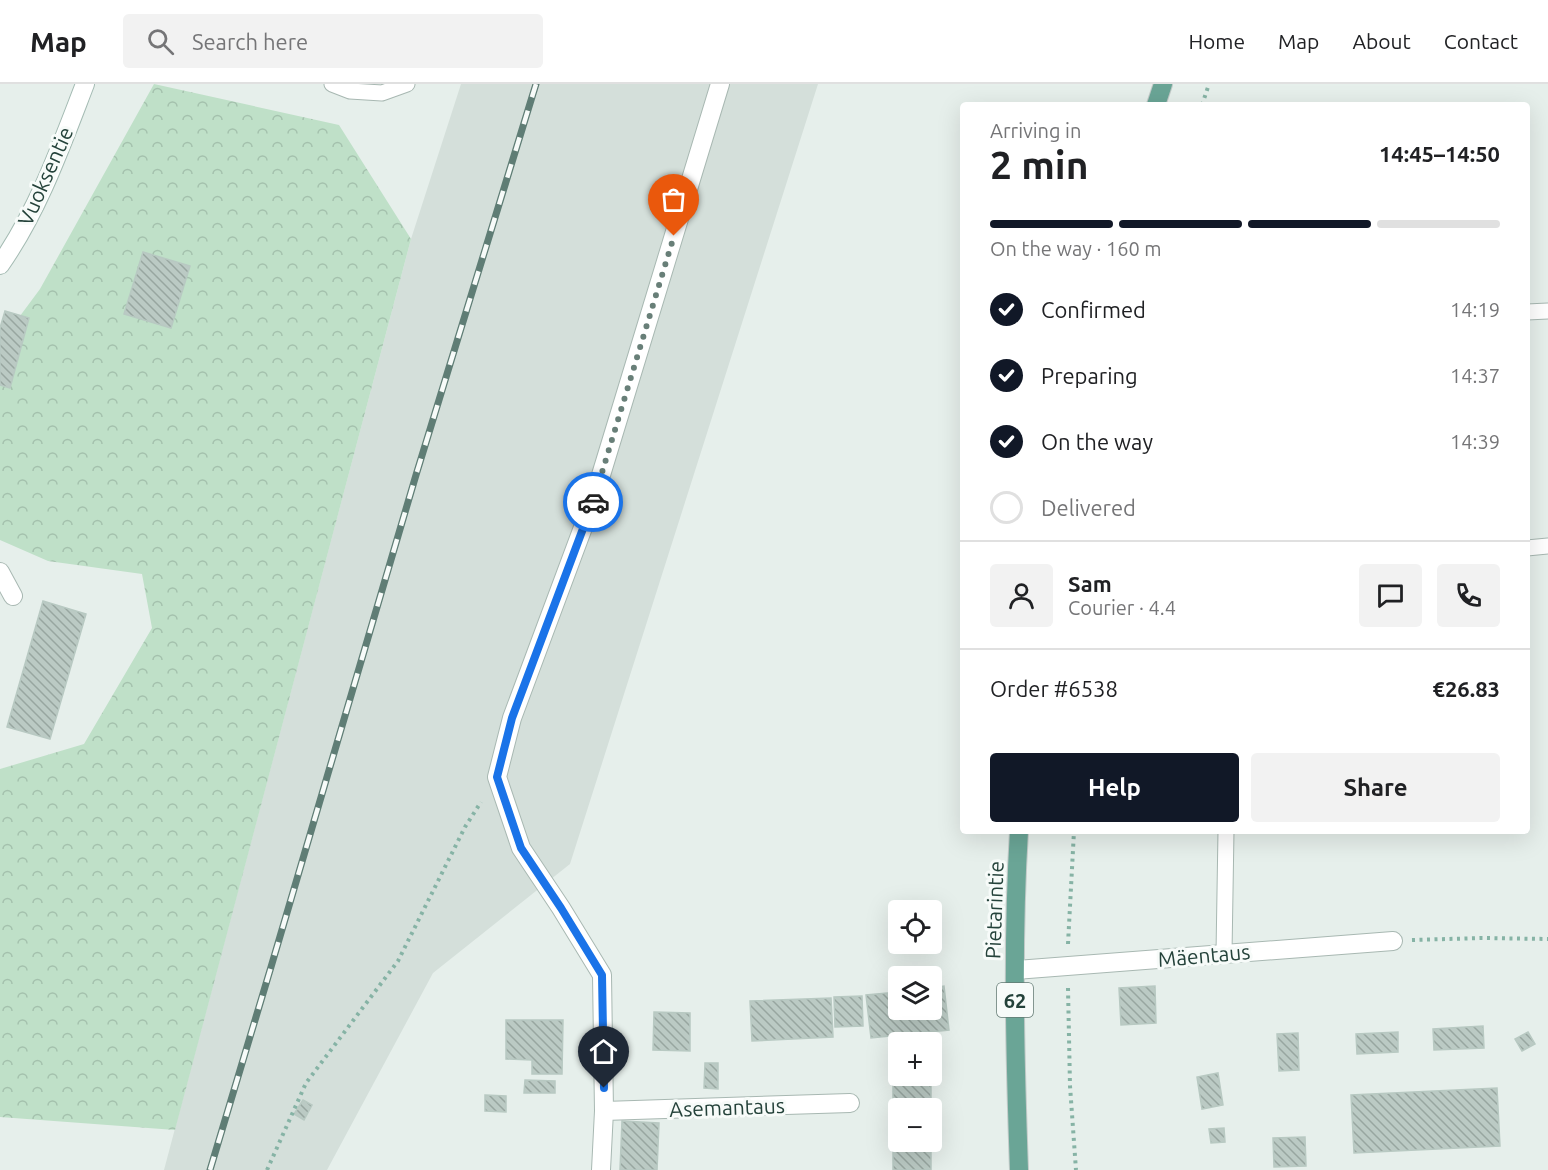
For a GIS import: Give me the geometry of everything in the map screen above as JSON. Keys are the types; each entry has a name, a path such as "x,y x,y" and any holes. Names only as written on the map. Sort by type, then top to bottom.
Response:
{"main road":[{"path":"1157,102 1163,84"},
{"name":"Pietarintie","path":"1019,834 1015,970 1019,1170"}],"street":[{"name":"Vuoksentie","path":"0,265 11,250 45,183 85,84"},
{"path":"601,1170 604,1111 602,975 521,848 497,777 512,718 594,498 720,84"},
{"path":"0,572 13,596"},
{"name":"Mäentaus","path":"1015,970 1393,941"},
{"name":"Asemantaus","path":"604,1111 850,1103"}],"lane":[{"path":"332,84 350,91 382,93 407,84"},
{"path":"1530,312 1548,311"},
{"path":"1530,548 1548,546"},
{"path":"1224,953 1226,834"}],"path":[{"path":"1203,102 1209,84"},
{"path":"267,1170 306,1083 398,961 465,827 497,777"},
{"path":"1074,834 1067,967 1070,1086 1076,1170"},
{"path":"1393,941 1482,938 1548,939"}],"shaded area":[{"path":"461,84 818,84 570,864 433,973 327,1170 164,1170 411,239"}],"green space":[{"path":"154,84 339,125 411,239 175,1130 0,1117 0,769 84,744 152,628 142,574 48,561 0,540 0,343 40,289"}],"building":[{"path":"143,252 190,266 171,328 124,314"},
{"path":"5,311 29,318 10,388 0,385 0,328"},
{"path":"43,601 86,614 50,739 7,727"},
{"path":"942,986 944,986 949,1030 888,1032 888,1036 871,1038 866,995 888,993 888,1020 942,1020"},
{"path":"1155,986 1156,1023 1121,1025 1119,988"},
{"path":"862,996 863,1026 835,1027 834,997"},
{"path":"831,998 833,1037 752,1041 750,1001"},
{"path":"654,1012 690,1013 690,1051 653,1050"},
{"path":"506,1020 563,1020 562,1074 532,1074 532,1060 506,1059"},
{"path":"1483,1026 1484,1048 1434,1050 1433,1029"},
{"path":"1398,1032 1398,1052 1357,1054 1356,1034"},
{"path":"1528,1032 1535,1044 1522,1051 1515,1039"},
{"path":"1298,1033 1299,1070 1279,1071 1277,1034"},
{"path":"705,1063 718,1063 718,1089 704,1088"},
{"path":"1218,1073 1223,1105 1202,1109 1197,1077"},
{"path":"525,1080 555,1081 555,1093 524,1093"},
{"path":"893,1086 931,1086 931,1098 893,1098"},
{"path":"1497,1088 1500,1146 1354,1153 1351,1095"},
{"path":"485,1095 506,1096 506,1112 485,1111"},
{"path":"303,1100 312,1105 304,1120 294,1114"},
{"path":"622,1121 659,1123 657,1170 620,1170"},
{"path":"1224,1128 1225,1142 1211,1143 1209,1129"},
{"path":"1305,1137 1306,1166 1274,1167 1273,1138"},
{"path":"893,1152 931,1152 931,1170 893,1170"}],"railway":[{"path":"210,1170 416,475 536,84"}],"way so far":[{"path":"593,502 674,236"}],"route":[{"path":"593,502 512,718 497,777 521,848 602,975 604,1088"}]}
